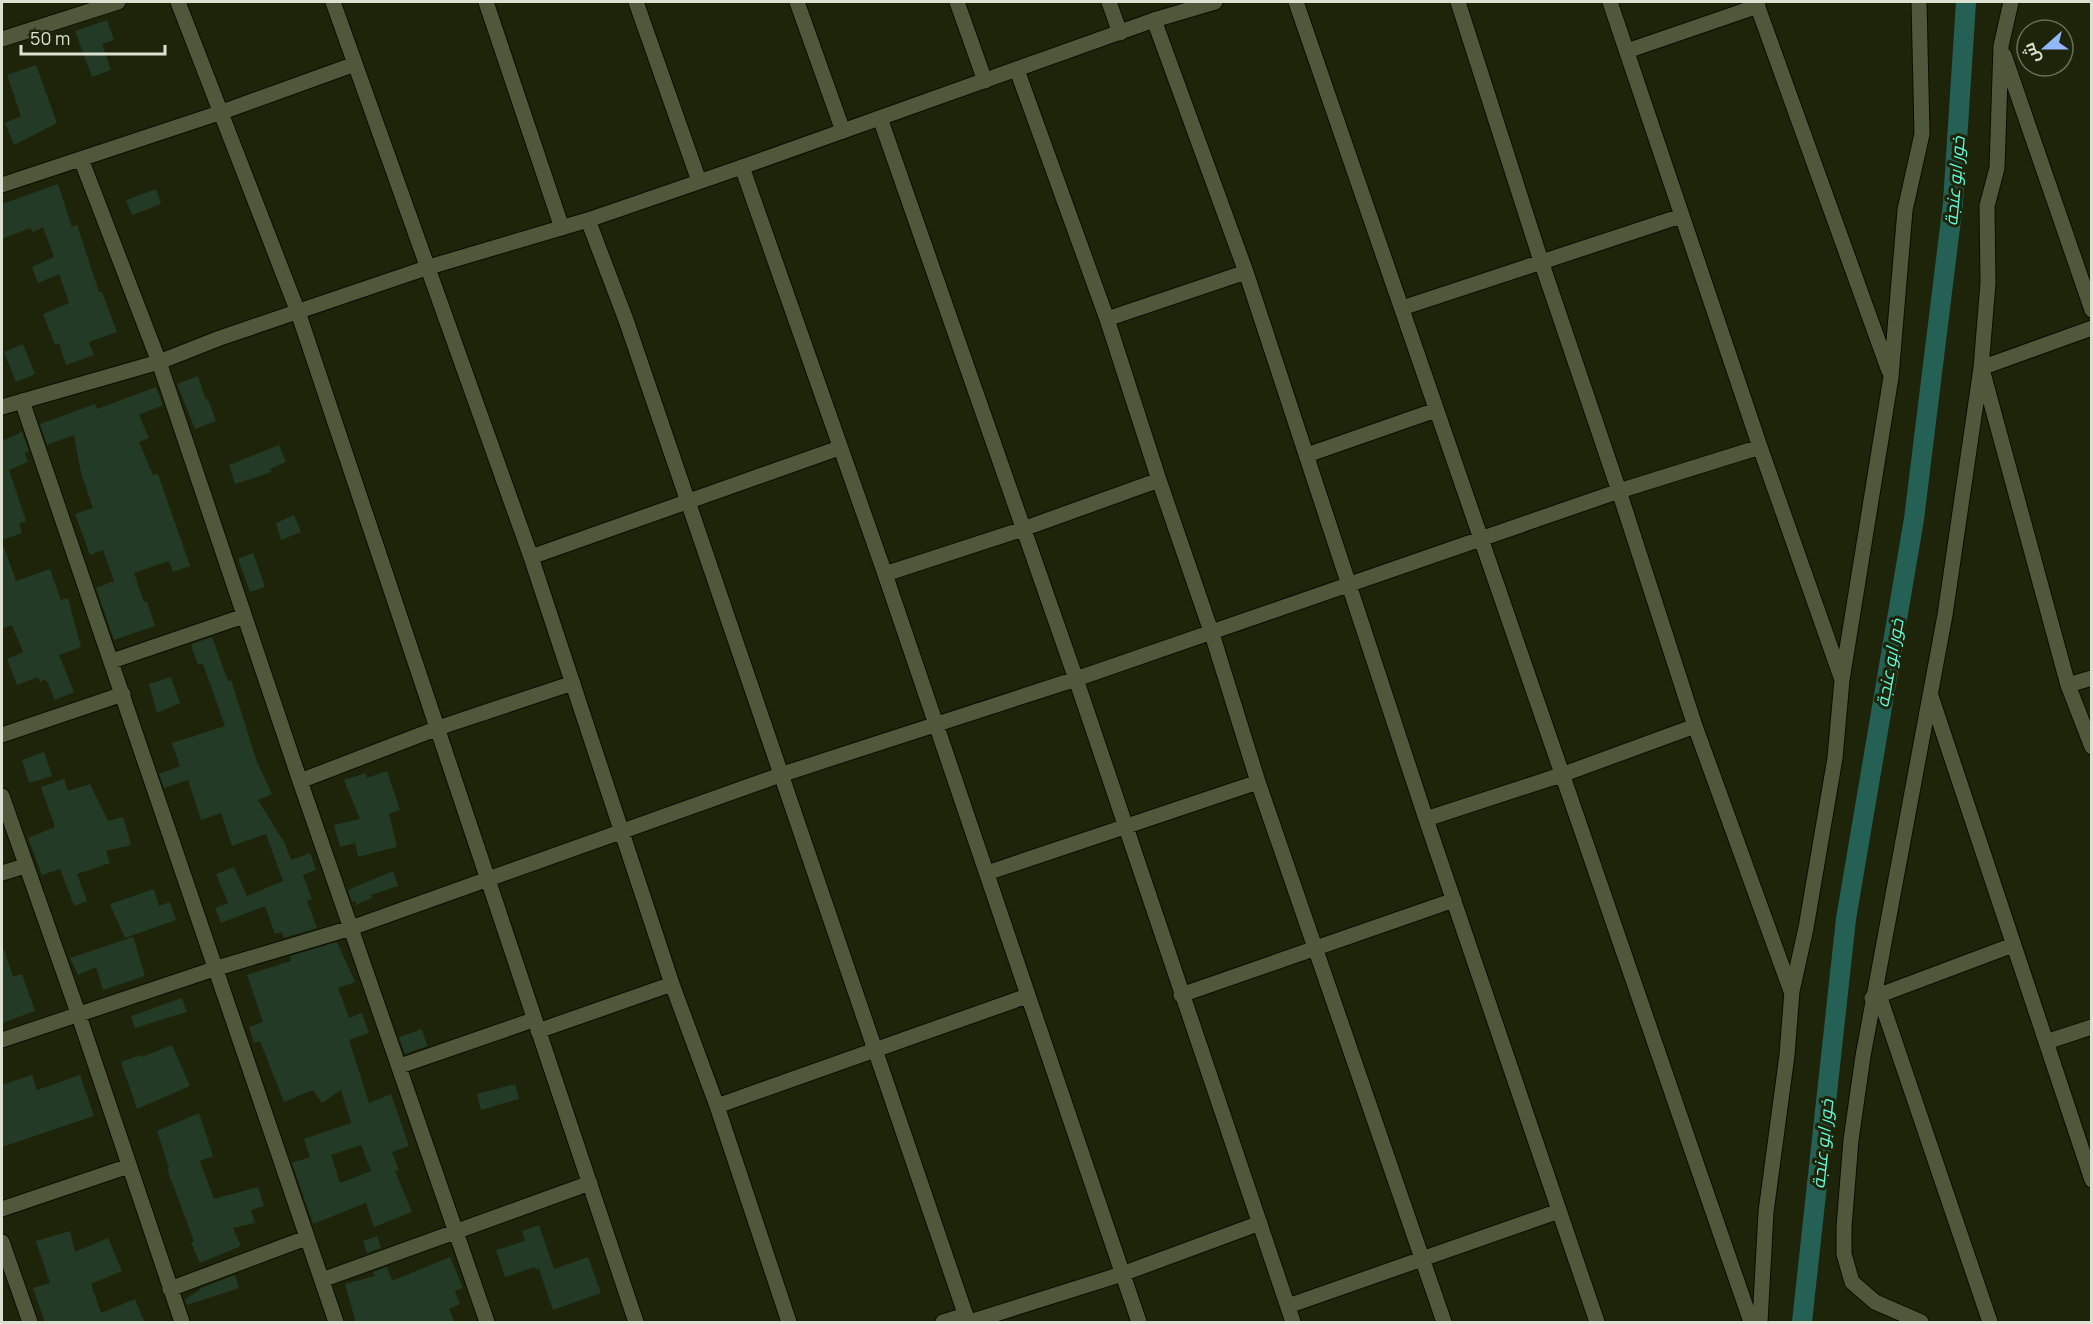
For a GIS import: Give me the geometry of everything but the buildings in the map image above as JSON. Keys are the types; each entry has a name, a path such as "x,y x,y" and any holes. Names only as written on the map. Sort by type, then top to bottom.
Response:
{"street":[{"path":"2,39 118,2"},
{"path":"178,2 298,312 636,1323"},
{"path":"333,2 531,557 672,984 717,1106 789,1323"},
{"path":"486,2 562,228"},
{"path":"636,2 699,181"},
{"path":"797,2 843,131"},
{"path":"957,2 985,81"},
{"path":"1109,2 1120,33"},
{"path":"2,407 159,362 220,338 429,267 588,220 1154,20 1215,2"},
{"path":"1296,2 1564,774 1751,1323"},
{"path":"1458,2 1695,726 1792,991"},
{"path":"1610,2 1760,447 1842,680"},
{"path":"1760,1323 1766,1212 1787,1055 1792,991 1806,928 1835,758 1842,680 1891,377 1905,210 1922,134 1919,2"},
{"path":"1921,1323 1875,1302 1852,1282 1844,1254 1851,1140 1944,615 1981,368 1988,283 1987,206 1997,168 2001,46 2011,2"},
{"path":"1627,51 1757,4 1891,377"},
{"path":"1154,20 1246,272 1426,819 1597,1323"},
{"path":"2001,46 2091,310"},
{"path":"2,185 222,112 355,64"},
{"path":"1017,70 1107,319 1212,633 1258,782 1444,1323"},
{"path":"880,118 1076,680 1293,1323"},
{"path":"81,159 159,362 300,781 487,1323"},
{"path":"742,167 885,574 1138,1323"},
{"path":"1402,308 1682,216"},
{"path":"588,220 626,320 783,774 968,1320"},
{"path":"1107,319 1246,272"},
{"path":"1981,368 2091,328"},
{"path":"1981,368 2068,685 2091,747"},
{"path":"22,401 336,1323"},
{"path":"1307,455 1436,410"},
{"path":"2,1040 214,969 351,928 783,774 1076,680 1481,538 1619,491 1760,447"},
{"path":"531,557 839,448"},
{"path":"885,574 1023,529 1159,480"},
{"path":"112,662 244,616"},
{"path":"2068,685 2091,678"},
{"path":"300,781 438,728 573,682"},
{"path":"2,735 123,694"},
{"path":"1930,694 2091,1180"},
{"path":"1426,819 1564,774 1695,726"},
{"path":"987,873 1258,782"},
{"path":"2,796 182,1323"},
{"path":"2,873 25,866"},
{"path":"1181,995 1454,900"},
{"path":"1876,997 2013,945"},
{"path":"400,1066 672,984"},
{"path":"717,1106 1027,996"},
{"path":"1876,997 1990,1323"},
{"path":"2046,1042 2091,1027"},
{"path":"2,1209 129,1166"},
{"path":"322,1280 590,1183"},
{"path":"1288,1306 1559,1211"},
{"path":"944,1323 968,1320 1122,1274 1260,1222"},
{"path":"171,1288 306,1238"},
{"path":"2,1242 30,1323"}],"waterway":[{"name":"خور ابو عنجة","path":"1802,1322 1846,919 1914,519 1953,203 1966,2"}]}
